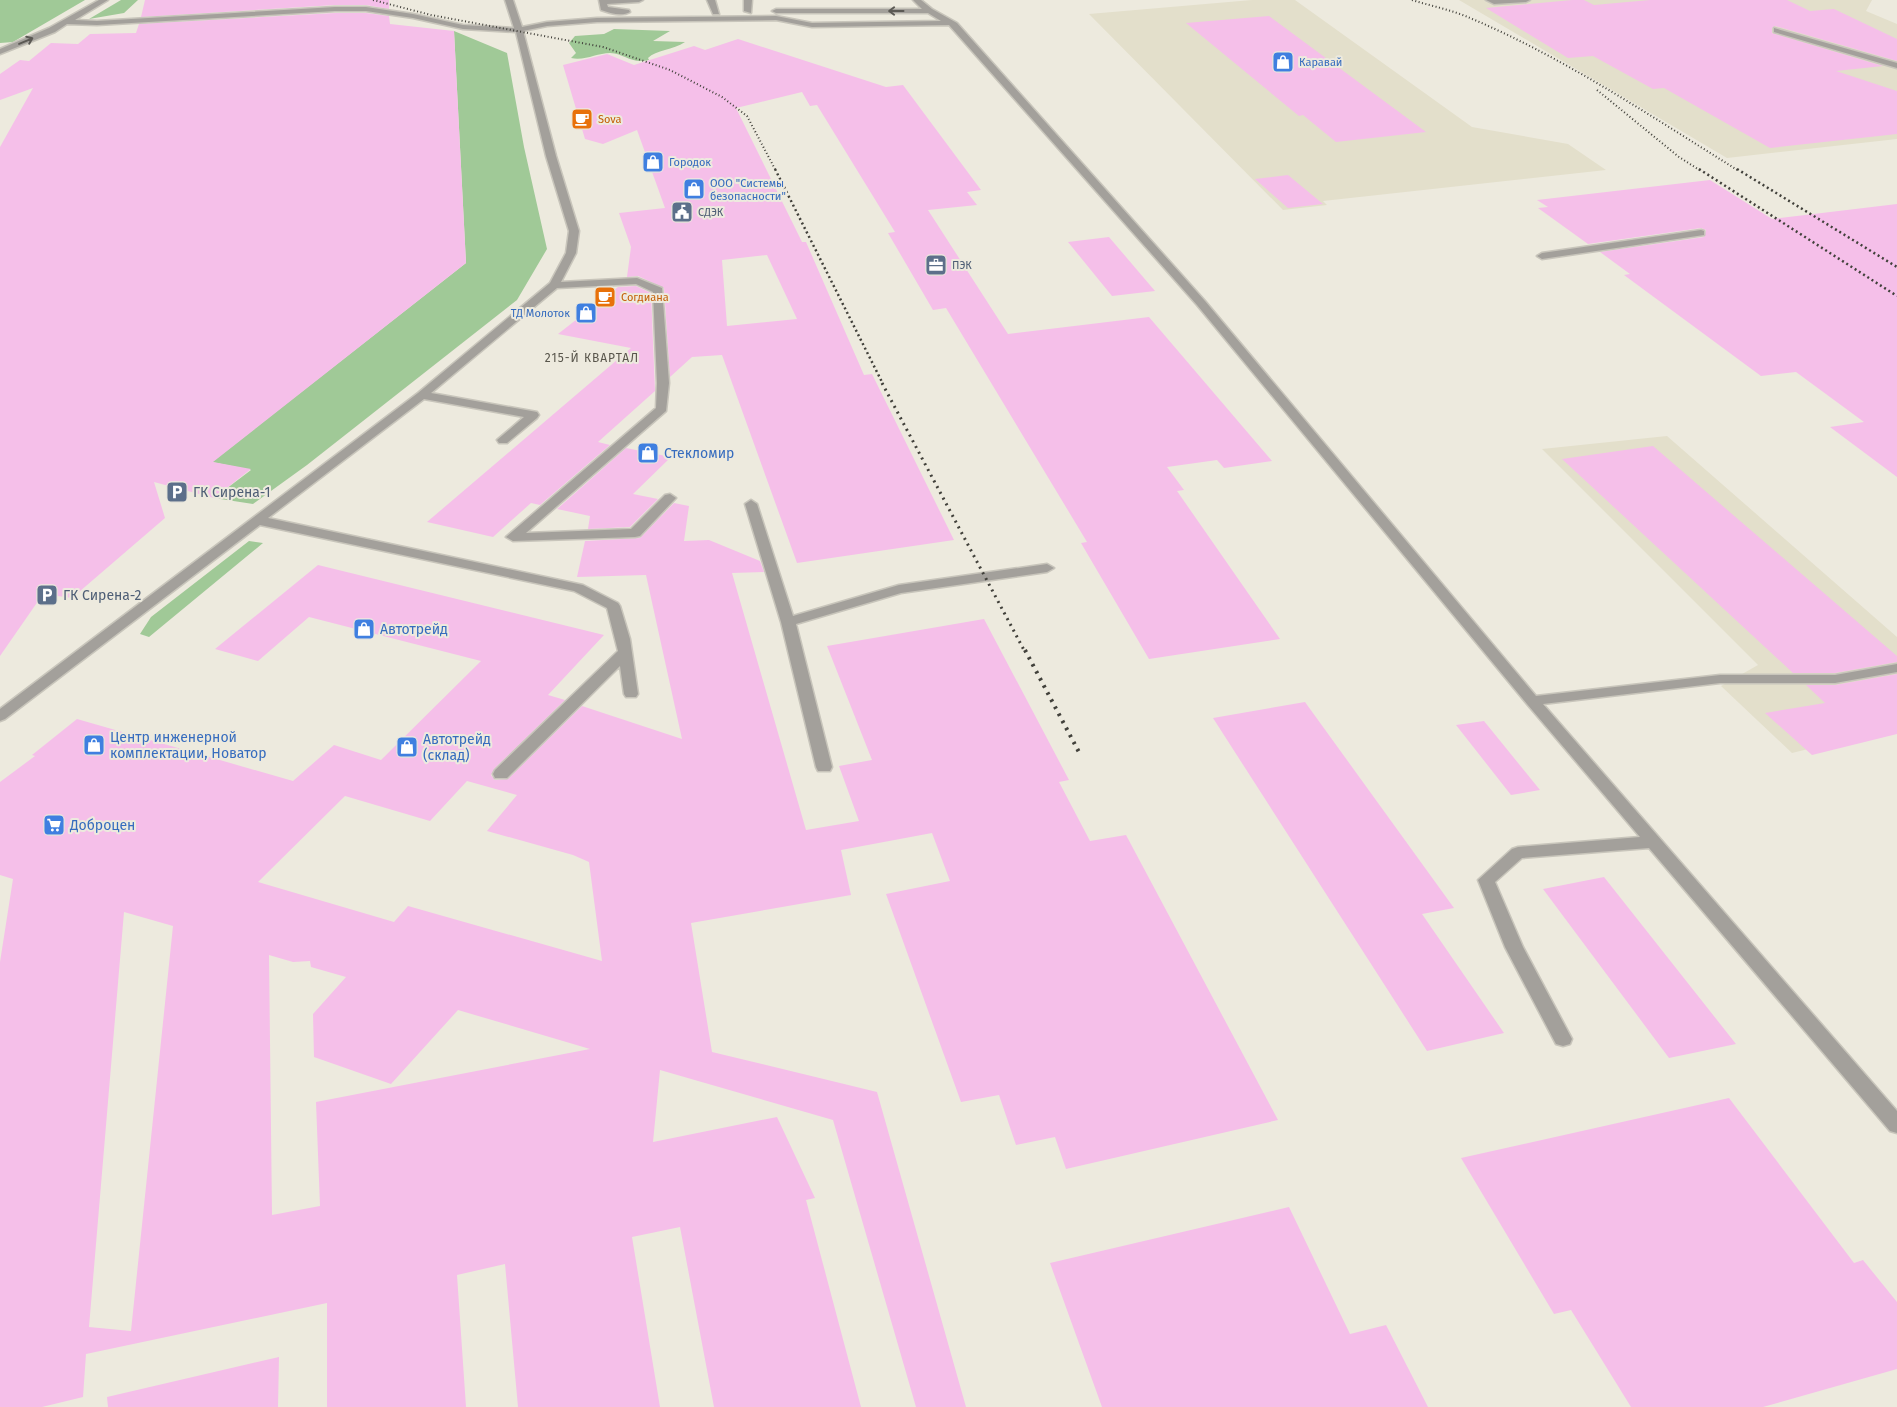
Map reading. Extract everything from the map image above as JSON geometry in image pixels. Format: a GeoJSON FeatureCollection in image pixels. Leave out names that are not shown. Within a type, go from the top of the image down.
{"type":"FeatureCollection","features":[{"type":"Feature","properties":{"kind":"street"},"geometry":{"type":"LineString","coordinates":[[0,52],[66,22],[104,0]]}},
{"type":"Feature","properties":{"kind":"street"},"geometry":{"type":"LineString","coordinates":[[348,9],[354,3],[351,0]]}},
{"type":"Feature","properties":{"kind":"street"},"geometry":{"type":"LineString","coordinates":[[0,716],[422,395],[554,285],[571,253],[574,231],[519,30],[508,0]]}},
{"type":"Feature","properties":{"kind":"street"},"geometry":{"type":"LineString","coordinates":[[639,0],[604,1],[604,8],[611,11],[716,12],[929,11]]}},
{"type":"Feature","properties":{"kind":"street"},"geometry":{"type":"LineString","coordinates":[[711,0],[716,12]]}},
{"type":"Feature","properties":{"kind":"street"},"geometry":{"type":"LineString","coordinates":[[748,0],[748,11]]}},
{"type":"Feature","properties":{"kind":"street"},"geometry":{"type":"LineString","coordinates":[[780,0],[783,11]]}},
{"type":"Feature","properties":{"kind":"street"},"geometry":{"type":"LineString","coordinates":[[810,0],[815,11]]}},
{"type":"Feature","properties":{"kind":"street"},"geometry":{"type":"LineString","coordinates":[[917,0],[929,11],[950,22],[1201,303],[1532,701],[1897,1125]]}},
{"type":"Feature","properties":{"kind":"street"},"geometry":{"type":"LineString","coordinates":[[1490,0],[1494,2],[1526,0]]}},
{"type":"Feature","properties":{"kind":"street"},"geometry":{"type":"LineString","coordinates":[[66,22],[97,23],[348,9],[366,9],[412,16],[463,27],[519,30],[547,24],[596,20],[776,18],[812,25],[950,22]]}},
{"type":"Feature","properties":{"kind":"street"},"geometry":{"type":"LineString","coordinates":[[1777,30],[1897,66]]}},
{"type":"Feature","properties":{"kind":"street"},"geometry":{"type":"LineString","coordinates":[[1542,256],[1701,233]]}},
{"type":"Feature","properties":{"kind":"street"},"geometry":{"type":"LineString","coordinates":[[554,285],[638,281],[658,290],[663,383],[662,409],[514,537],[634,532],[670,498]]}},
{"type":"Feature","properties":{"kind":"street"},"geometry":{"type":"LineString","coordinates":[[422,395],[533,415],[503,440]]}},
{"type":"Feature","properties":{"kind":"street"},"geometry":{"type":"LineString","coordinates":[[751,504],[788,622],[824,767]]}},
{"type":"Feature","properties":{"kind":"street"},"geometry":{"type":"LineString","coordinates":[[257,520],[578,588],[613,606],[625,652],[632,694]]}},
{"type":"Feature","properties":{"kind":"street"},"geometry":{"type":"LineString","coordinates":[[788,622],[899,589],[1047,568]]}},
{"type":"Feature","properties":{"kind":"street"},"geometry":{"type":"LineString","coordinates":[[502,774],[625,652]]}},
{"type":"Feature","properties":{"kind":"street"},"geometry":{"type":"LineString","coordinates":[[1532,701],[1720,679],[1835,679],[1897,668]]}},
{"type":"Feature","properties":{"kind":"street"},"geometry":{"type":"LineString","coordinates":[[1563,1039],[1514,947],[1486,880],[1518,853],[1653,842]]}},
{"type":"Feature","properties":{"kind":"shaded area","name":"Каравай"},"geometry":{"type":"Polygon","coordinates":[[[1252,0],[1295,0],[1472,127],[1568,144],[1606,170],[1323,201],[1327,205],[1283,210],[1089,14],[1252,0]]]}},
{"type":"Feature","properties":{"kind":"shaded area"},"geometry":{"type":"Polygon","coordinates":[[[1459,0],[1872,0],[1866,11],[1897,24],[1897,139],[1727,158],[1459,0]]]}},
{"type":"Feature","properties":{"kind":"shaded area"},"geometry":{"type":"Polygon","coordinates":[[[1667,436],[1897,637],[1897,727],[1792,753],[1721,686],[1758,665],[1542,449],[1667,436]]]}},
{"type":"Feature","properties":{"kind":"green space"},"geometry":{"type":"Polygon","coordinates":[[[0,0],[85,0],[13,42],[0,43],[0,0]]]}},
{"type":"Feature","properties":{"kind":"green space"},"geometry":{"type":"Polygon","coordinates":[[[121,0],[138,0],[124,13],[89,19],[121,0]]]}},
{"type":"Feature","properties":{"kind":"green space"},"geometry":{"type":"Polygon","coordinates":[[[614,29],[670,31],[653,41],[685,42],[655,53],[648,58],[649,60],[643,61],[610,53],[576,59],[571,58],[576,53],[569,43],[575,36],[604,34],[614,29]]]}},
{"type":"Feature","properties":{"kind":"green space"},"geometry":{"type":"Polygon","coordinates":[[[454,31],[507,53],[524,147],[547,249],[517,300],[307,465],[253,504],[214,498],[251,470],[212,462],[466,263],[454,31]]]}},
{"type":"Feature","properties":{"kind":"green space"},"geometry":{"type":"Polygon","coordinates":[[[249,541],[263,543],[149,637],[140,634],[151,617],[249,541]]]}},
{"type":"Feature","properties":{"kind":"building"},"geometry":{"type":"Polygon","coordinates":[[[145,0],[389,0],[389,9],[366,5],[335,5],[141,17],[145,0]]]}},
{"type":"Feature","properties":{"kind":"building"},"geometry":{"type":"Polygon","coordinates":[[[1584,0],[1594,5],[1650,0],[1787,0],[1810,11],[1834,9],[1897,39],[1897,61],[1775,26],[1772,28],[1772,33],[1883,66],[1836,71],[1897,91],[1897,134],[1770,148],[1664,88],[1653,89],[1593,56],[1568,58],[1486,8],[1584,0]]]}},
{"type":"Feature","properties":{"kind":"building"},"geometry":{"type":"Polygon","coordinates":[[[335,13],[366,13],[389,16],[390,24],[454,31],[466,263],[213,462],[251,469],[214,498],[154,482],[165,518],[72,598],[43,594],[0,656],[0,147],[33,88],[0,100],[0,74],[20,60],[29,61],[51,43],[78,44],[90,34],[136,33],[139,24],[335,13]]]}},
{"type":"Feature","properties":{"kind":"building","name":"Каравай"},"geometry":{"type":"Polygon","coordinates":[[[1269,16],[1426,132],[1336,142],[1303,115],[1299,116],[1186,23],[1269,16]]]}},
{"type":"Feature","properties":{"kind":"building"},"geometry":{"type":"Polygon","coordinates":[[[738,39],[886,87],[903,85],[981,190],[967,192],[977,205],[928,210],[1008,334],[1149,317],[1272,461],[1224,468],[1217,460],[1167,467],[1184,490],[1177,491],[1280,639],[1149,659],[1081,543],[1087,542],[946,308],[933,310],[888,233],[895,232],[817,105],[810,106],[802,92],[736,108],[802,242],[806,242],[864,375],[872,374],[954,540],[797,563],[722,355],[692,357],[670,377],[664,288],[638,276],[627,277],[631,247],[619,213],[665,208],[637,130],[603,144],[585,139],[563,65],[607,54],[634,65],[694,46],[705,50],[738,39]],[[767,255],[722,260],[727,326],[797,319],[767,255]]]}},
{"type":"Feature","properties":{"kind":"building"},"geometry":{"type":"Polygon","coordinates":[[[1288,175],[1323,204],[1288,208],[1255,179],[1288,175]]]}},
{"type":"Feature","properties":{"kind":"building"},"geometry":{"type":"Polygon","coordinates":[[[1710,180],[1772,219],[1897,204],[1897,477],[1830,427],[1864,422],[1796,372],[1761,376],[1624,275],[1630,274],[1600,252],[1704,237],[1706,230],[1701,228],[1588,244],[1538,208],[1548,207],[1537,200],[1710,180]]]}},
{"type":"Feature","properties":{"kind":"building"},"geometry":{"type":"Polygon","coordinates":[[[1109,237],[1155,291],[1112,296],[1068,242],[1109,237]]]}},
{"type":"Feature","properties":{"kind":"building"},"geometry":{"type":"Polygon","coordinates":[[[636,286],[651,293],[655,391],[598,442],[610,445],[540,505],[531,503],[493,537],[427,522],[631,348],[558,334],[618,287],[636,286]]]}},
{"type":"Feature","properties":{"kind":"building"},"geometry":{"type":"Polygon","coordinates":[[[1653,446],[1897,656],[1897,662],[1835,673],[1793,673],[1562,459],[1653,446]]]}},
{"type":"Feature","properties":{"kind":"building"},"geometry":{"type":"Polygon","coordinates":[[[626,448],[671,457],[633,494],[658,499],[630,527],[588,529],[590,516],[557,509],[626,448]]]}},
{"type":"Feature","properties":{"kind":"building"},"geometry":{"type":"Polygon","coordinates":[[[674,503],[689,506],[684,541],[709,540],[760,561],[764,572],[732,573],[806,830],[859,821],[839,766],[872,760],[827,646],[984,619],[1069,780],[1059,782],[1090,841],[1126,835],[1278,1120],[1066,1169],[1055,1137],[1016,1145],[999,1095],[961,1102],[886,894],[950,881],[932,833],[841,850],[851,895],[691,923],[712,1052],[877,1092],[966,1407],[916,1407],[833,1120],[660,1070],[653,1142],[777,1117],[815,1198],[806,1200],[861,1407],[714,1407],[680,1227],[632,1237],[660,1407],[518,1407],[505,1264],[457,1275],[466,1407],[327,1407],[327,1303],[86,1354],[83,1397],[42,1407],[0,1407],[0,962],[13,879],[0,875],[0,782],[35,756],[32,755],[77,719],[293,781],[334,745],[381,760],[481,661],[309,617],[258,661],[215,649],[318,565],[604,635],[548,695],[565,700],[494,769],[491,775],[495,780],[508,779],[582,706],[682,739],[646,575],[577,577],[585,541],[640,538],[674,503]],[[467,781],[430,821],[345,796],[258,882],[394,922],[408,906],[602,961],[589,862],[573,855],[487,831],[517,795],[467,781]],[[124,912],[89,1327],[131,1331],[173,926],[124,912]],[[269,955],[272,1215],[320,1206],[316,1102],[590,1049],[458,1010],[391,1084],[314,1057],[313,1014],[346,977],[311,967],[310,961],[293,962],[269,955]]]}},
{"type":"Feature","properties":{"kind":"building"},"geometry":{"type":"Polygon","coordinates":[[[1897,674],[1897,734],[1812,755],[1765,713],[1825,703],[1806,685],[1835,685],[1897,674]]]}},
{"type":"Feature","properties":{"kind":"building"},"geometry":{"type":"Polygon","coordinates":[[[1305,702],[1454,908],[1422,914],[1504,1033],[1427,1051],[1213,718],[1305,702]]]}},
{"type":"Feature","properties":{"kind":"building"},"geometry":{"type":"Polygon","coordinates":[[[1484,721],[1540,790],[1511,795],[1456,725],[1484,721]]]}},
{"type":"Feature","properties":{"kind":"building"},"geometry":{"type":"Polygon","coordinates":[[[1604,877],[1736,1044],[1669,1058],[1543,889],[1604,877]]]}},
{"type":"Feature","properties":{"kind":"building"},"geometry":{"type":"Polygon","coordinates":[[[1729,1098],[1854,1263],[1863,1260],[1897,1302],[1897,1369],[1763,1407],[1631,1407],[1571,1310],[1554,1314],[1461,1158],[1729,1098]]]}},
{"type":"Feature","properties":{"kind":"building"},"geometry":{"type":"Polygon","coordinates":[[[1289,1207],[1350,1334],[1386,1325],[1428,1407],[1102,1407],[1050,1263],[1289,1207]]]}},
{"type":"Feature","properties":{"kind":"building"},"geometry":{"type":"Polygon","coordinates":[[[279,1357],[278,1407],[108,1407],[107,1397],[279,1357]]]}},
{"type":"Feature","properties":{"kind":"railway"},"geometry":{"type":"LineString","coordinates":[[373,0],[431,15],[603,47],[670,70],[722,97],[747,116],[776,171]]}},
{"type":"Feature","properties":{"kind":"railway"},"geometry":{"type":"LineString","coordinates":[[1412,0],[1463,15],[1540,51],[1608,89],[1739,171]]}},
{"type":"Feature","properties":{"kind":"railway"},"geometry":{"type":"LineString","coordinates":[[1597,90],[1679,157],[1701,171]]}},
{"type":"Feature","properties":{"kind":"railway"},"geometry":{"type":"LineString","coordinates":[[775,169],[883,384]]}},
{"type":"Feature","properties":{"kind":"railway"},"geometry":{"type":"LineString","coordinates":[[1699,169],[1897,296]]}},
{"type":"Feature","properties":{"kind":"railway"},"geometry":{"type":"LineString","coordinates":[[1737,169],[1897,267]]}},
{"type":"Feature","properties":{"kind":"railway"},"geometry":{"type":"LineString","coordinates":[[882,383],[1025,652]]}},
{"type":"Feature","properties":{"kind":"railway"},"geometry":{"type":"LineString","coordinates":[[1025,650],[1081,756]]}},
{"type":"Feature","properties":{"kind":"place","name":"Каравай"},"geometry":{"type":"Point","coordinates":[1283,62]}},
{"type":"Feature","properties":{"kind":"place","name":"Sova"},"geometry":{"type":"Point","coordinates":[582,119]}},
{"type":"Feature","properties":{"kind":"place","name":"Городок"},"geometry":{"type":"Point","coordinates":[653,162]}},
{"type":"Feature","properties":{"kind":"place","name":"ООО \"Системы безопасности\""},"geometry":{"type":"Point","coordinates":[694,189]}},
{"type":"Feature","properties":{"kind":"place","name":"СДЭК"},"geometry":{"type":"Point","coordinates":[682,212]}},
{"type":"Feature","properties":{"kind":"place","name":"ПЭК"},"geometry":{"type":"Point","coordinates":[936,265]}},
{"type":"Feature","properties":{"kind":"place","name":"Согдиана"},"geometry":{"type":"Point","coordinates":[605,297]}},
{"type":"Feature","properties":{"kind":"place","name":"ТД Молоток"},"geometry":{"type":"Point","coordinates":[586,313]}},
{"type":"Feature","properties":{"kind":"place","name":"Стекломир"},"geometry":{"type":"Point","coordinates":[648,453]}},
{"type":"Feature","properties":{"kind":"place","name":"ГК Сирена-1"},"geometry":{"type":"Point","coordinates":[177,492]}},
{"type":"Feature","properties":{"kind":"place","name":"ГК Сирена-2"},"geometry":{"type":"Point","coordinates":[47,595]}},
{"type":"Feature","properties":{"kind":"place","name":"Автотрейд"},"geometry":{"type":"Point","coordinates":[364,629]}},
{"type":"Feature","properties":{"kind":"place","name":"Центр инженерной комплектации, Новатор"},"geometry":{"type":"Point","coordinates":[94,745]}},
{"type":"Feature","properties":{"kind":"place","name":"Автотрейд (склад)"},"geometry":{"type":"Point","coordinates":[407,747]}},
{"type":"Feature","properties":{"kind":"place","name":"Доброцен"},"geometry":{"type":"Point","coordinates":[54,825]}},
{"type":"Feature","properties":{"kind":"district","name":"215-Й КВАРТАЛ"},"geometry":{"type":"Point","coordinates":[592,358]}}]}
